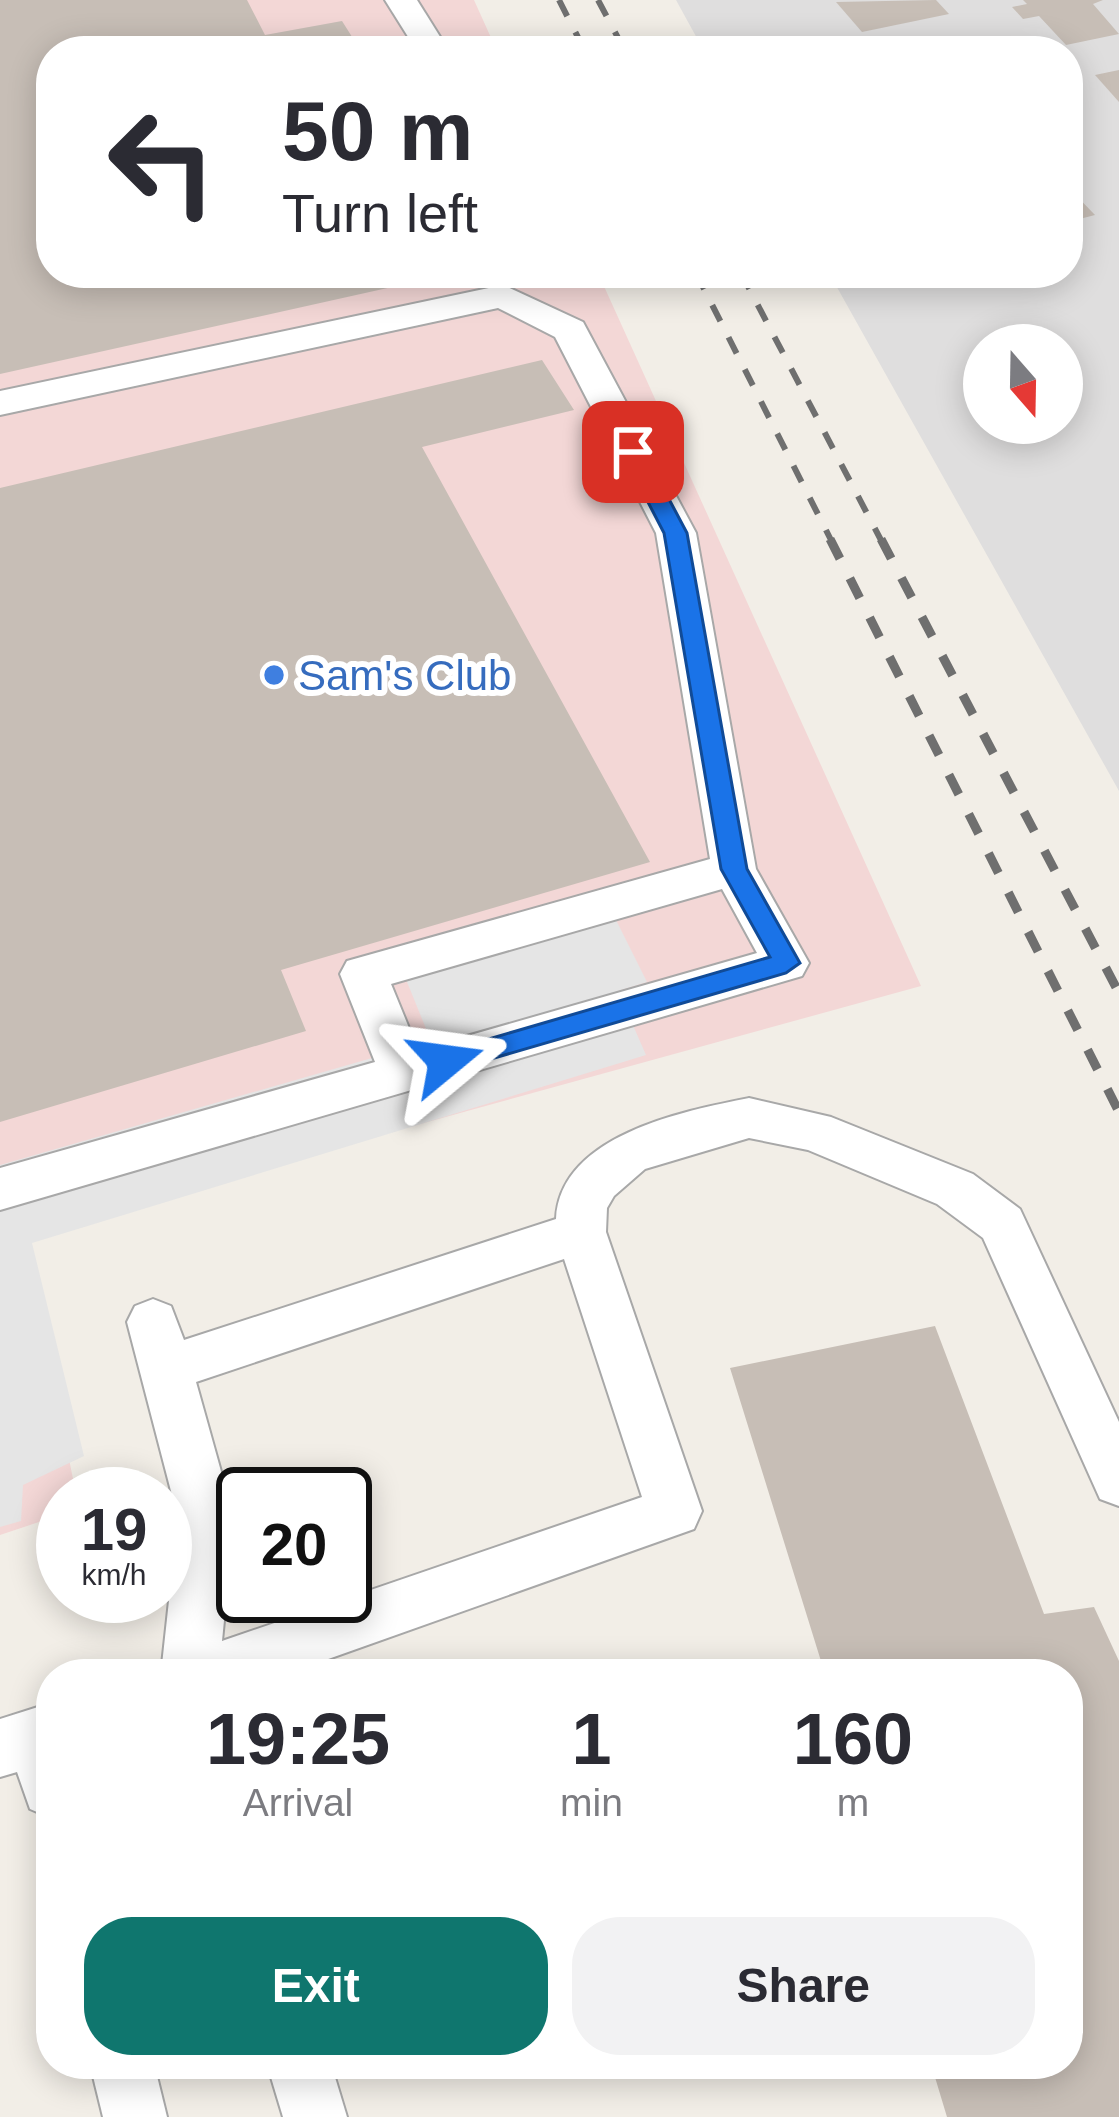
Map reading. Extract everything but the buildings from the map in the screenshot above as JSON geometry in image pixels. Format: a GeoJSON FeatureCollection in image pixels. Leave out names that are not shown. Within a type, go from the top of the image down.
{"type":"FeatureCollection","features":[{"type":"Feature","properties":{"kind":"street"},"geometry":{"type":"LineString","coordinates":[[401,0],[424,36]]}},
{"type":"Feature","properties":{"kind":"street"},"geometry":{"type":"LineString","coordinates":[[0,403],[495,288]]}},
{"type":"Feature","properties":{"kind":"street"},"geometry":{"type":"LineString","coordinates":[[0,1189],[786,963],[734,869],[676,533],[569,330],[512,288]]}},
{"type":"Feature","properties":{"kind":"street"},"geometry":{"type":"LineString","coordinates":[[404,1074],[363,974],[734,869]]}},
{"type":"Feature","properties":{"kind":"street"},"geometry":{"type":"LineString","coordinates":[[251,1659],[674,1511],[581,1232],[582,1207],[596,1181],[627,1155],[713,1125],[749,1118],[814,1131],[955,1189],[1002,1224],[1119,1481]]}},
{"type":"Feature","properties":{"kind":"street"},"geometry":{"type":"LineString","coordinates":[[192,1659],[206,1518],[160,1346],[581,1232]]}},
{"type":"Feature","properties":{"kind":"street"},"geometry":{"type":"LineString","coordinates":[[0,1748],[36,1737]]}},
{"type":"Feature","properties":{"kind":"street"},"geometry":{"type":"LineString","coordinates":[[126,2079],[135,2117]]}},
{"type":"Feature","properties":{"kind":"street"},"geometry":{"type":"LineString","coordinates":[[304,2079],[315,2117]]}},
{"type":"Feature","properties":{"kind":"shaded area"},"geometry":{"type":"Polygon","coordinates":[[[0,0],[474,0],[490,36],[36,36],[36,288],[605,288],[921,986],[24,1233],[71,1467],[36,1467],[36,1523],[0,1535],[0,0]]]}},
{"type":"Feature","properties":{"kind":"shaded area"},"geometry":{"type":"Polygon","coordinates":[[[676,0],[1119,0],[1119,791],[837,288],[1083,288],[1083,36],[696,36],[676,0]]]}},
{"type":"Feature","properties":{"kind":"shaded area"},"geometry":{"type":"Polygon","coordinates":[[[615,918],[647,982],[618,991],[646,1055],[32,1243],[84,1456],[61,1467],[36,1467],[36,1479],[23,1485],[21,1521],[0,1527],[0,1165],[431,1041],[405,977],[615,918]]]}},
{"type":"Feature","properties":{"kind":"railway"},"geometry":{"type":"LineString","coordinates":[[559,0],[577,36]]}},
{"type":"Feature","properties":{"kind":"railway"},"geometry":{"type":"LineString","coordinates":[[598,0],[617,36]]}},
{"type":"Feature","properties":{"kind":"railway"},"geometry":{"type":"LineString","coordinates":[[704,288],[832,542]]}},
{"type":"Feature","properties":{"kind":"railway"},"geometry":{"type":"LineString","coordinates":[[749,288],[882,542]]}},
{"type":"Feature","properties":{"kind":"railway"},"geometry":{"type":"LineString","coordinates":[[830,539],[1119,1112]]}},
{"type":"Feature","properties":{"kind":"railway"},"geometry":{"type":"LineString","coordinates":[[881,539],[1119,993]]}},
{"type":"Feature","properties":{"kind":"place","name":"Sam's Club"},"geometry":{"type":"Point","coordinates":[274,675]}},
{"type":"Feature","properties":{"kind":"route"},"geometry":{"type":"LineString","coordinates":[[446,1061],[786,963],[734,869],[676,533],[633,452]]}}]}
